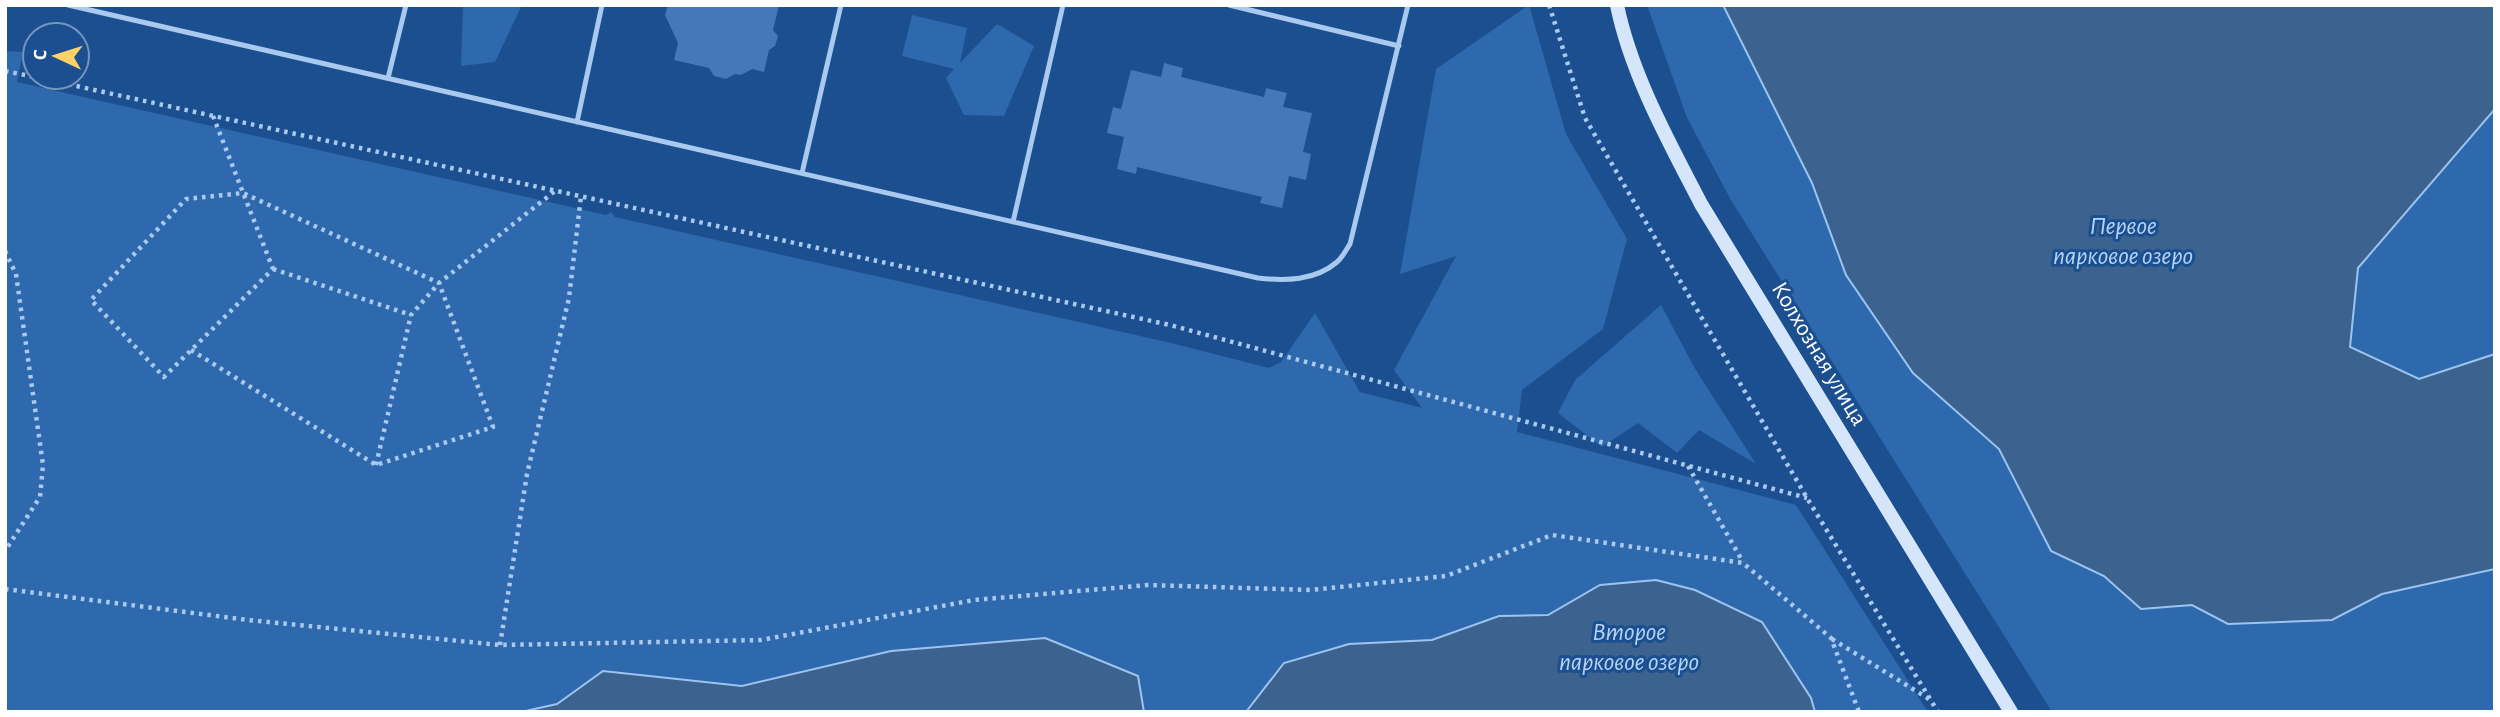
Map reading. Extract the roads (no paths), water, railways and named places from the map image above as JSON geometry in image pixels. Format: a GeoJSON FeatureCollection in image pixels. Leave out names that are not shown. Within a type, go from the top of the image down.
{"type":"FeatureCollection","features":[{"type":"Feature","properties":{"kind":"main road","name":"Колхозная улица"},"geometry":{"type":"LineString","coordinates":[[1617,5],[1621,25],[1656,118],[1700,204],[2011,712]]}},
{"type":"Feature","properties":{"kind":"lane"},"geometry":{"type":"LineString","coordinates":[[68,5],[1258,278],[1286,281],[1311,276],[1337,262],[1350,244],[1409,5]]}},
{"type":"Feature","properties":{"kind":"lane"},"geometry":{"type":"LineString","coordinates":[[388,78],[406,5]]}},
{"type":"Feature","properties":{"kind":"lane"},"geometry":{"type":"LineString","coordinates":[[577,122],[602,5]]}},
{"type":"Feature","properties":{"kind":"lane"},"geometry":{"type":"LineString","coordinates":[[802,173],[841,5]]}},
{"type":"Feature","properties":{"kind":"lane"},"geometry":{"type":"LineString","coordinates":[[1013,222],[1063,5]]}},
{"type":"Feature","properties":{"kind":"lane"},"geometry":{"type":"LineString","coordinates":[[1229,5],[1398,46]]}},
{"type":"Feature","properties":{"kind":"water","name":"Первое парковое озеро"},"geometry":{"type":"Polygon","coordinates":[[[1723,5],[2495,5],[2495,109],[2358,268],[2350,347],[2419,379],[2495,354],[2495,569],[2382,594],[2332,620],[2228,624],[2192,605],[2141,609],[2104,576],[2051,551],[1999,449],[1913,373],[1846,275],[1812,183],[1723,5]]]}},
{"type":"Feature","properties":{"kind":"water","name":"Второе парковое озеро"},"geometry":{"type":"Polygon","coordinates":[[[1656,580],[1695,590],[1762,622],[1811,698],[1815,712],[1246,712],[1284,663],[1349,644],[1432,640],[1499,616],[1548,615],[1600,585],[1656,580]]]}},
{"type":"Feature","properties":{"kind":"water"},"geometry":{"type":"Polygon","coordinates":[[[1045,638],[1138,676],[1144,712],[521,712],[557,704],[603,671],[742,686],[891,651],[1045,638]]]}}]}
